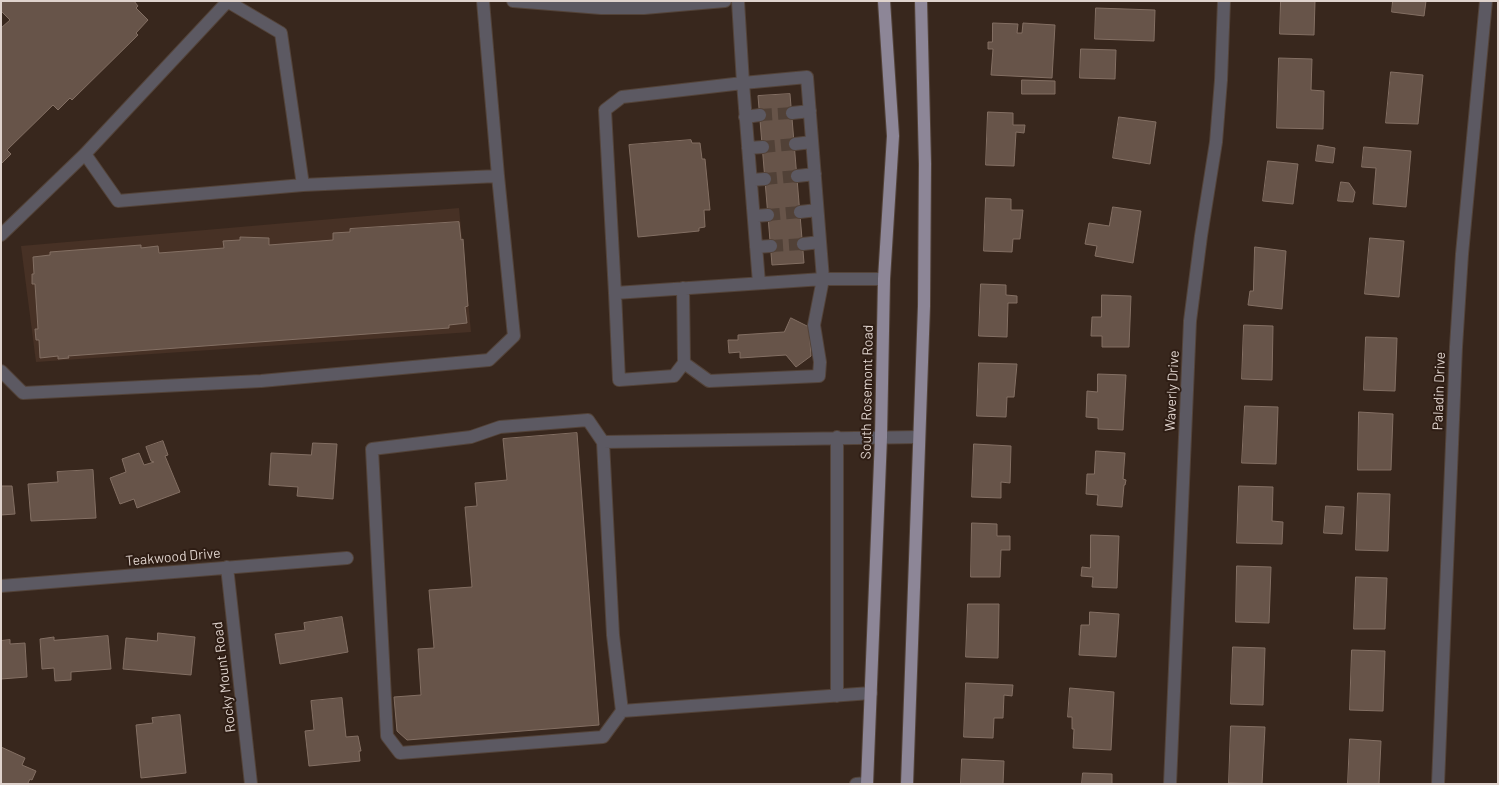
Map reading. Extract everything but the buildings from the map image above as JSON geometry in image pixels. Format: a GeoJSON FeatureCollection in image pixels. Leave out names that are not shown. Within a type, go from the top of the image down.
{"type":"FeatureCollection","features":[{"type":"Feature","properties":{"kind":"main road","name":"South Rosemont Road"},"geometry":{"type":"LineString","coordinates":[[867,784],[881,437],[884,279],[893,136],[884,1]]}},
{"type":"Feature","properties":{"kind":"main road"},"geometry":{"type":"LineString","coordinates":[[907,784],[924,306],[925,173],[921,1]]}},
{"type":"Feature","properties":{"kind":"street"},"geometry":{"type":"LineString","coordinates":[[1,235],[85,154],[228,1],[281,32],[303,185]]}},
{"type":"Feature","properties":{"kind":"street"},"geometry":{"type":"LineString","coordinates":[[1,371],[23,393],[261,381],[489,360],[514,336],[483,1]]}},
{"type":"Feature","properties":{"kind":"street"},"geometry":{"type":"LineString","coordinates":[[513,1],[601,8],[645,4],[725,1]]}},
{"type":"Feature","properties":{"kind":"street"},"geometry":{"type":"LineString","coordinates":[[738,1],[759,283]]}},
{"type":"Feature","properties":{"kind":"street","name":"Waverly Drive"},"geometry":{"type":"LineString","coordinates":[[1170,784],[1190,321],[1216,142],[1224,1]]}},
{"type":"Feature","properties":{"kind":"street","name":"Paladin Drive"},"geometry":{"type":"LineString","coordinates":[[1438,784],[1456,347],[1462,254],[1486,1]]}},
{"type":"Feature","properties":{"kind":"street"},"geometry":{"type":"LineString","coordinates":[[683,288],[684,363],[674,376],[619,380],[605,110],[622,97],[807,76],[823,279],[814,325],[820,362],[819,376],[709,381],[684,363]]}},
{"type":"Feature","properties":{"kind":"street"},"geometry":{"type":"LineString","coordinates":[[792,113],[810,111]]}},
{"type":"Feature","properties":{"kind":"street"},"geometry":{"type":"LineString","coordinates":[[746,117],[760,116]]}},
{"type":"Feature","properties":{"kind":"street"},"geometry":{"type":"LineString","coordinates":[[795,144],[812,142]]}},
{"type":"Feature","properties":{"kind":"street"},"geometry":{"type":"LineString","coordinates":[[748,148],[763,147]]}},
{"type":"Feature","properties":{"kind":"street"},"geometry":{"type":"LineString","coordinates":[[85,154],[118,201],[303,185],[498,176]]}},
{"type":"Feature","properties":{"kind":"street"},"geometry":{"type":"LineString","coordinates":[[797,176],[815,174]]}},
{"type":"Feature","properties":{"kind":"street"},"geometry":{"type":"LineString","coordinates":[[751,180],[765,179]]}},
{"type":"Feature","properties":{"kind":"street"},"geometry":{"type":"LineString","coordinates":[[800,212],[818,210]]}},
{"type":"Feature","properties":{"kind":"street"},"geometry":{"type":"LineString","coordinates":[[754,216],[768,215]]}},
{"type":"Feature","properties":{"kind":"street"},"geometry":{"type":"LineString","coordinates":[[803,244],[820,242]]}},
{"type":"Feature","properties":{"kind":"street"},"geometry":{"type":"LineString","coordinates":[[756,247],[771,246]]}},
{"type":"Feature","properties":{"kind":"street"},"geometry":{"type":"LineString","coordinates":[[615,293],[823,279],[884,279]]}},
{"type":"Feature","properties":{"kind":"street"},"geometry":{"type":"LineString","coordinates":[[588,420],[603,442],[613,635],[622,711],[603,737],[400,753],[387,736],[372,449],[471,437],[500,427],[588,420]]}},
{"type":"Feature","properties":{"kind":"street"},"geometry":{"type":"LineString","coordinates":[[837,696],[838,437]]}},
{"type":"Feature","properties":{"kind":"street"},"geometry":{"type":"LineString","coordinates":[[603,442],[919,437]]}},
{"type":"Feature","properties":{"kind":"street","name":"Teakwood Drive"},"geometry":{"type":"LineString","coordinates":[[1,586],[347,558]]}},
{"type":"Feature","properties":{"kind":"street","name":"Rocky Mount Road"},"geometry":{"type":"LineString","coordinates":[[227,567],[251,784]]}},
{"type":"Feature","properties":{"kind":"street"},"geometry":{"type":"LineString","coordinates":[[622,711],[871,693]]}},
{"type":"Feature","properties":{"kind":"street"},"geometry":{"type":"LineString","coordinates":[[856,784],[867,784]]}},
{"type":"Feature","properties":{"kind":"shaded area"},"geometry":{"type":"Polygon","coordinates":[[[459,208],[471,332],[36,362],[21,246],[459,208]]]}},
{"type":"Feature","properties":{"kind":"tunnel"},"geometry":{"type":"LineString","coordinates":[[760,115],[792,113]]}},
{"type":"Feature","properties":{"kind":"tunnel"},"geometry":{"type":"LineString","coordinates":[[763,147],[795,144]]}},
{"type":"Feature","properties":{"kind":"tunnel"},"geometry":{"type":"LineString","coordinates":[[765,179],[797,176]]}},
{"type":"Feature","properties":{"kind":"tunnel"},"geometry":{"type":"LineString","coordinates":[[768,215],[800,212]]}},
{"type":"Feature","properties":{"kind":"tunnel"},"geometry":{"type":"LineString","coordinates":[[771,246],[803,244]]}}]}
